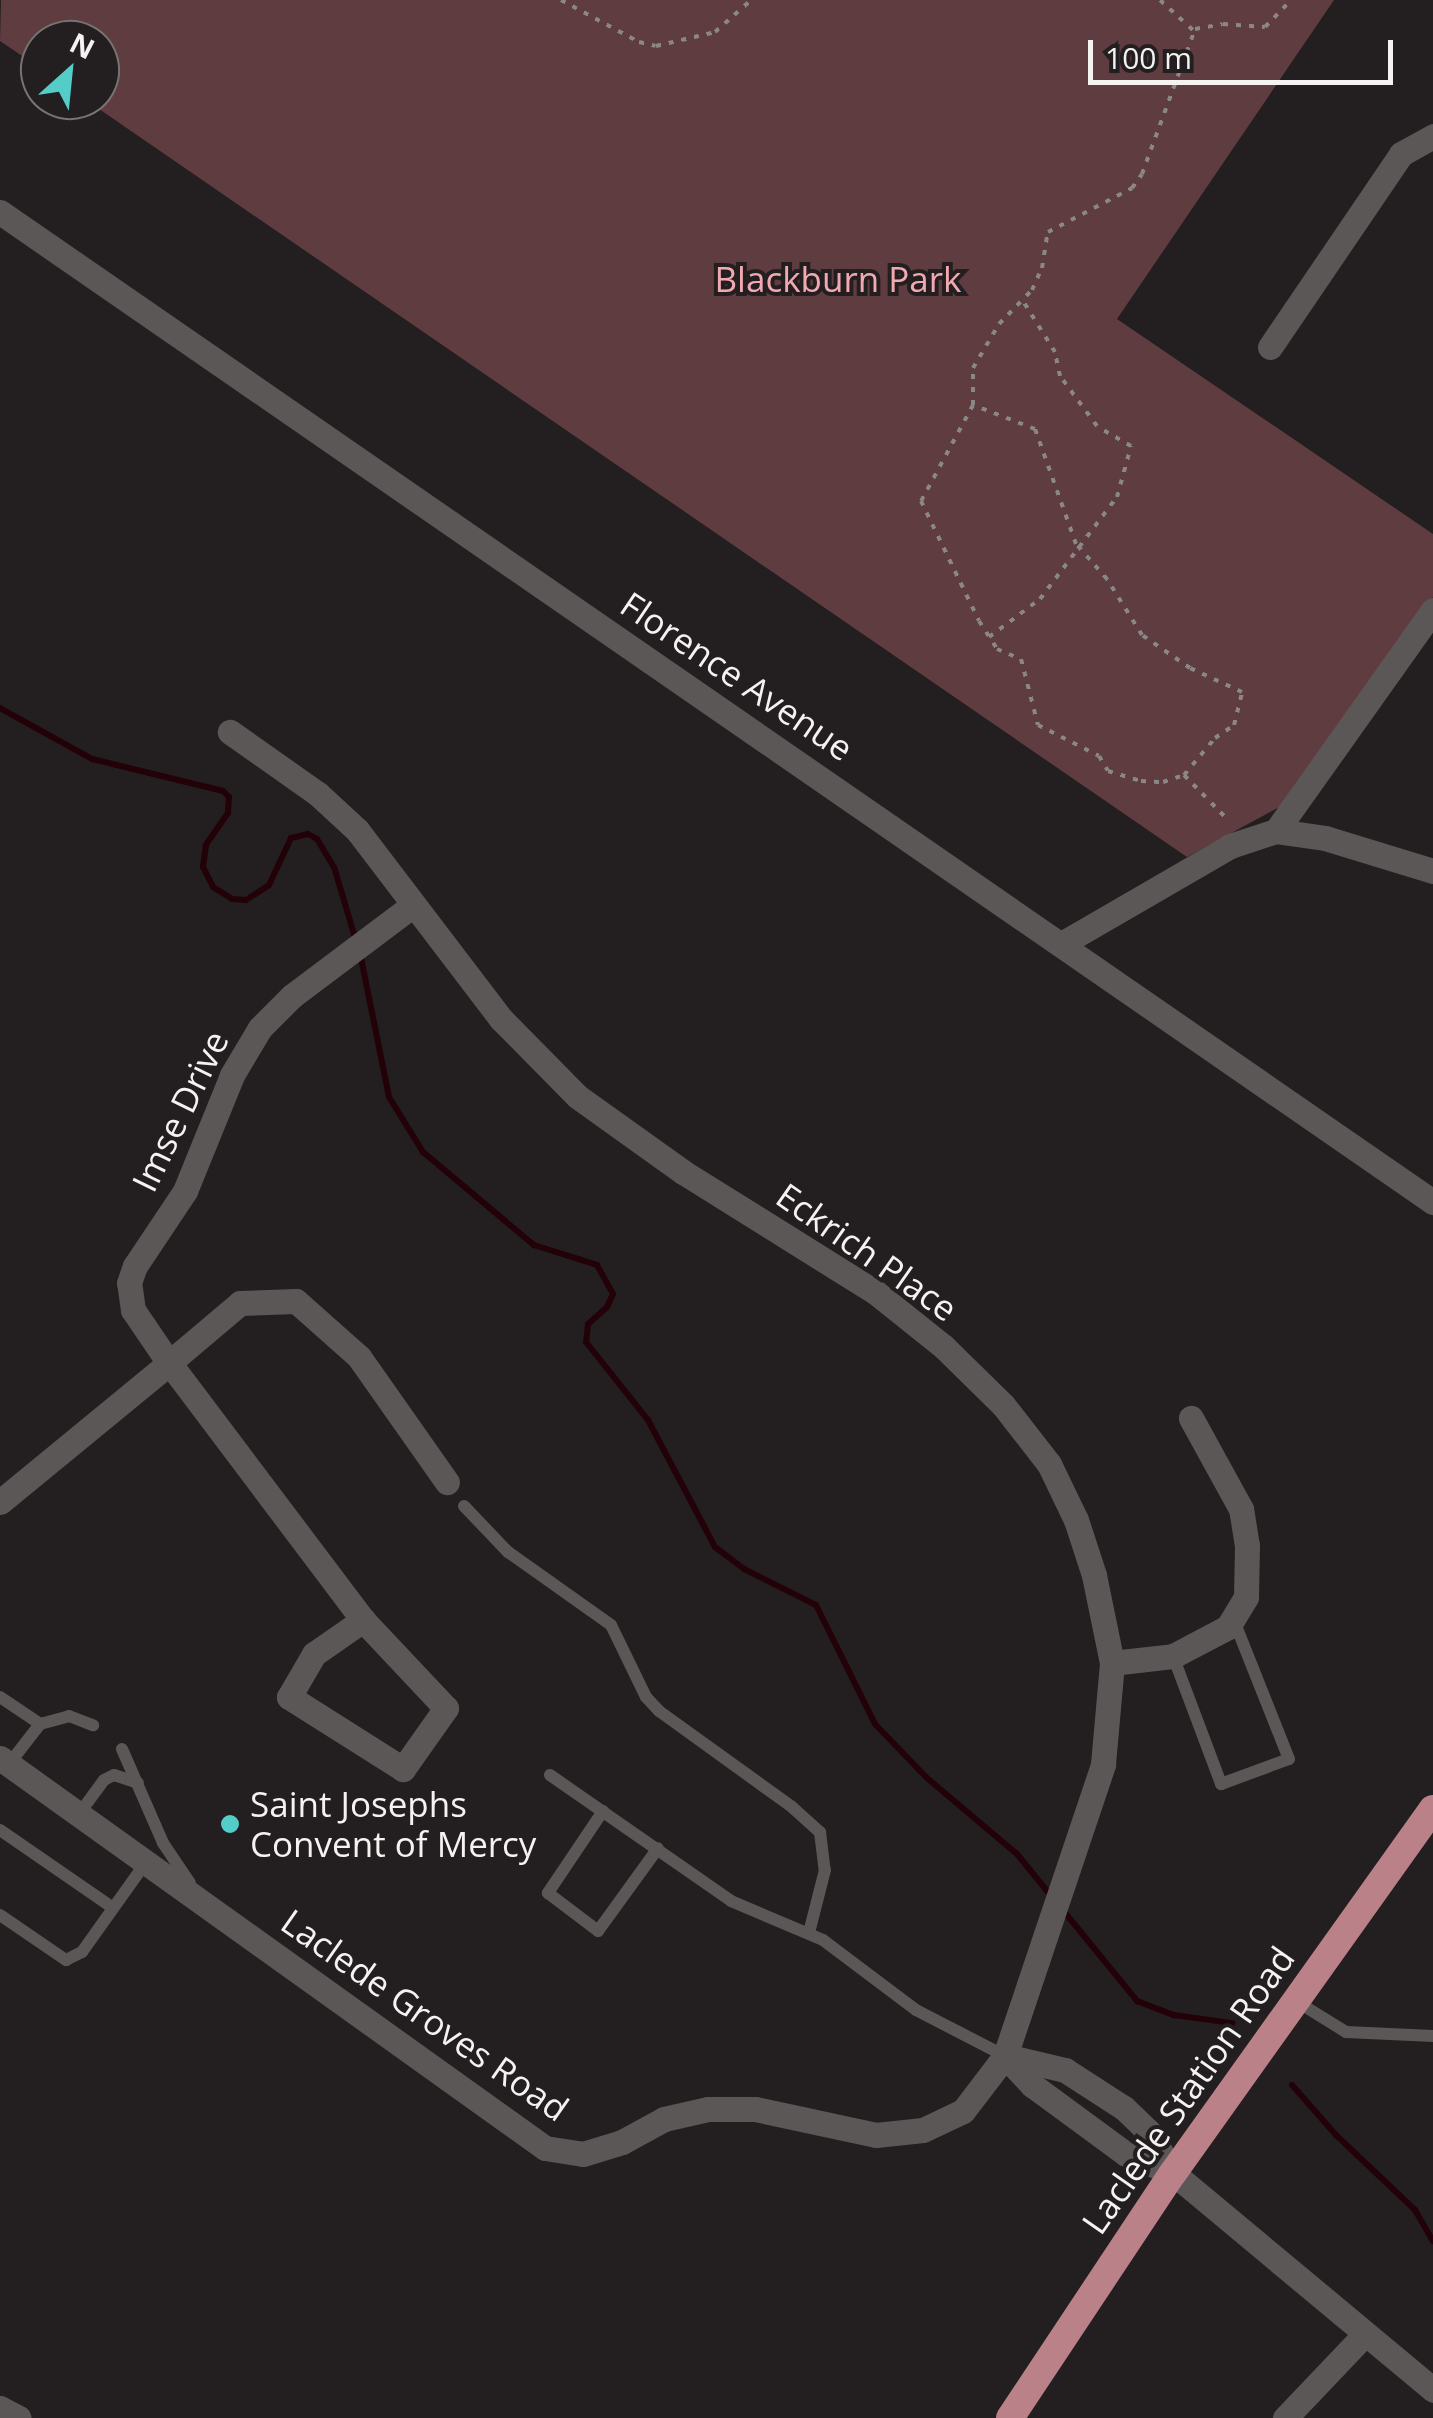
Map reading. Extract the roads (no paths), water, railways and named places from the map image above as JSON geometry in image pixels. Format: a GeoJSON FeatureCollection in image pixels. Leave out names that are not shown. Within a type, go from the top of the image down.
{"type":"FeatureCollection","features":[{"type":"Feature","properties":{"kind":"main road","name":"Laclede Station Road"},"geometry":{"type":"LineString","coordinates":[[1010,2418],[1172,2174],[1433,1809]]}},
{"type":"Feature","properties":{"kind":"street"},"geometry":{"type":"LineString","coordinates":[[1270,347],[1401,154],[1433,136]]}},
{"type":"Feature","properties":{"kind":"street","name":"Florence Avenue"},"geometry":{"type":"LineString","coordinates":[[0,212],[1063,942],[1433,1202]]}},
{"type":"Feature","properties":{"kind":"street"},"geometry":{"type":"LineString","coordinates":[[1276,831],[1433,610]]}},
{"type":"Feature","properties":{"kind":"street","name":"Eckrich Place"},"geometry":{"type":"LineString","coordinates":[[230,732],[318,794],[357,830],[501,1019],[577,1096],[684,1172],[875,1292],[944,1348],[1003,1405],[1048,1464],[1076,1520],[1094,1575],[1112,1662],[1103,1764],[1004,2056]]}},
{"type":"Feature","properties":{"kind":"street"},"geometry":{"type":"LineString","coordinates":[[1063,942],[1146,891],[1244,840],[1276,831],[1325,838],[1433,871]]}},
{"type":"Feature","properties":{"kind":"street","name":"Imse Drive"},"geometry":{"type":"LineString","coordinates":[[169,1363],[133,1310],[129,1283],[136,1266],[186,1191],[232,1075],[260,1028],[328,968],[413,905]]}},
{"type":"Feature","properties":{"kind":"street"},"geometry":{"type":"LineString","coordinates":[[0,1502],[240,1303],[296,1301],[359,1357],[447,1482]]}},
{"type":"Feature","properties":{"kind":"street"},"geometry":{"type":"LineString","coordinates":[[169,1363],[363,1620],[446,1708],[403,1769],[289,1697],[314,1654],[363,1620]]}},
{"type":"Feature","properties":{"kind":"street"},"geometry":{"type":"LineString","coordinates":[[1112,1662],[1173,1656],[1228,1627],[1246,1596],[1247,1546],[1241,1509],[1191,1418]]}},
{"type":"Feature","properties":{"kind":"street","name":"Laclede Groves Road"},"geometry":{"type":"LineString","coordinates":[[4,1761],[544,2148],[583,2154],[622,2142],[664,2119],[708,2110],[754,2109],[876,2136],[923,2130],[962,2111],[1004,2056]]}},
{"type":"Feature","properties":{"kind":"street"},"geometry":{"type":"LineString","coordinates":[[1004,2056],[1065,2070],[1113,2101],[1149,2132],[1172,2174]]}},
{"type":"Feature","properties":{"kind":"street"},"geometry":{"type":"LineString","coordinates":[[1004,2056],[1032,2085],[1126,2154],[1172,2174],[1433,2390]]}},
{"type":"Feature","properties":{"kind":"street"},"geometry":{"type":"LineString","coordinates":[[1285,2418],[1365,2334]]}},
{"type":"Feature","properties":{"kind":"street"},"geometry":{"type":"LineString","coordinates":[[0,2408],[19,2418]]}},
{"type":"Feature","properties":{"kind":"lane"},"geometry":{"type":"LineString","coordinates":[[464,1506],[508,1552],[611,1625],[646,1697],[659,1711],[792,1806],[820,1832],[826,1870],[810,1934]]}},
{"type":"Feature","properties":{"kind":"lane"},"geometry":{"type":"LineString","coordinates":[[1173,1656],[1221,1784],[1289,1760],[1233,1618]]}},
{"type":"Feature","properties":{"kind":"lane"},"geometry":{"type":"LineString","coordinates":[[0,1697],[40,1724]]}},
{"type":"Feature","properties":{"kind":"lane"},"geometry":{"type":"LineString","coordinates":[[4,1761],[40,1724],[69,1716],[93,1725]]}},
{"type":"Feature","properties":{"kind":"lane"},"geometry":{"type":"LineString","coordinates":[[122,1749],[175,1864],[207,1904]]}},
{"type":"Feature","properties":{"kind":"lane"},"geometry":{"type":"LineString","coordinates":[[79,1814],[104,1780],[114,1775],[138,1783]]}},
{"type":"Feature","properties":{"kind":"lane"},"geometry":{"type":"LineString","coordinates":[[550,1775],[731,1901],[810,1934],[916,2010],[1004,2056]]}},
{"type":"Feature","properties":{"kind":"lane"},"geometry":{"type":"LineString","coordinates":[[603,1811],[548,1893],[598,1930],[658,1848]]}},
{"type":"Feature","properties":{"kind":"lane"},"geometry":{"type":"LineString","coordinates":[[0,1830],[113,1908]]}},
{"type":"Feature","properties":{"kind":"lane"},"geometry":{"type":"LineString","coordinates":[[0,1915],[66,1960],[82,1952],[146,1862]]}},
{"type":"Feature","properties":{"kind":"lane"},"geometry":{"type":"LineString","coordinates":[[1296,2001],[1346,2032],[1433,2036]]}},
{"type":"Feature","properties":{"kind":"waterway"},"geometry":{"type":"LineString","coordinates":[[0,708],[92,759],[223,791],[229,797],[228,813],[206,845],[203,867],[213,887],[232,899],[246,900],[269,885],[291,838],[308,834],[317,839],[334,867],[356,941]]}},
{"type":"Feature","properties":{"kind":"waterway"},"geometry":{"type":"LineString","coordinates":[[360,953],[389,1097],[423,1152],[534,1245],[597,1265],[613,1294],[607,1307],[588,1324],[586,1342],[648,1420],[715,1547],[744,1569],[816,1605],[875,1724],[927,1778],[1017,1854],[1051,1896]]}},
{"type":"Feature","properties":{"kind":"waterway"},"geometry":{"type":"LineString","coordinates":[[1062,1909],[1137,2001],[1174,2015],[1232,2023]]}},
{"type":"Feature","properties":{"kind":"waterway"},"geometry":{"type":"LineString","coordinates":[[1292,2085],[1336,2135],[1415,2210],[1433,2241]]}},
{"type":"Feature","properties":{"kind":"place","name":"Saint Josephs Convent of Mercy"},"geometry":{"type":"Point","coordinates":[230,1824]}},
{"type":"Feature","properties":{"kind":"park label","name":"Blackburn Park"},"geometry":{"type":"Point","coordinates":[838,279]}}]}
